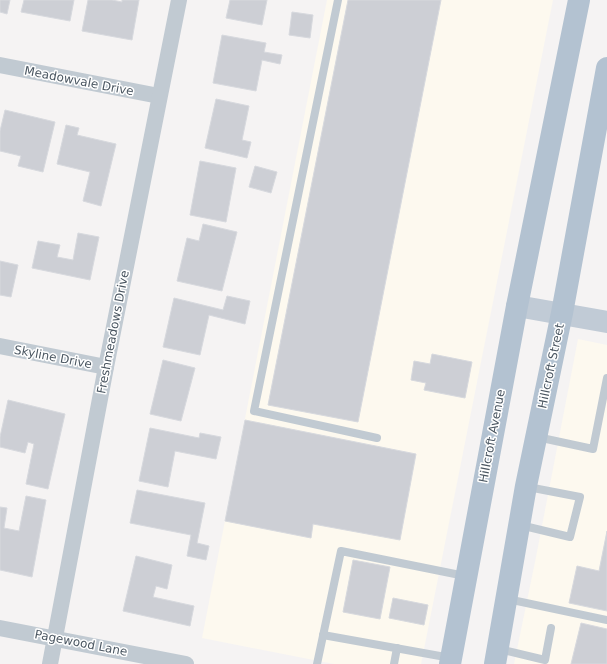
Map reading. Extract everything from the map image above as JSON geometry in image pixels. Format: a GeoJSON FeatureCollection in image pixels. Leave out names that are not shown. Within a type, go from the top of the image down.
{"type":"FeatureCollection","features":[{"type":"Feature","properties":{"kind":"main road","name":"Hillcroft Avenue"},"geometry":{"type":"LineString","coordinates":[[451,661],[517,306],[579,0]]}},
{"type":"Feature","properties":{"kind":"main road","name":"Hillcroft Street"},"geometry":{"type":"LineString","coordinates":[[497,657],[526,486],[562,313],[607,68]]}},
{"type":"Feature","properties":{"kind":"street","name":"Freshmeadows Drive"},"geometry":{"type":"LineString","coordinates":[[50,664],[106,367],[179,0]]}},
{"type":"Feature","properties":{"kind":"street","name":"Meadowvale Drive"},"geometry":{"type":"LineString","coordinates":[[0,65],[159,96]]}},
{"type":"Feature","properties":{"kind":"street"},"geometry":{"type":"LineString","coordinates":[[517,306],[607,322]]}},
{"type":"Feature","properties":{"kind":"street","name":"Skyline Drive"},"geometry":{"type":"LineString","coordinates":[[0,346],[106,367]]}},
{"type":"Feature","properties":{"kind":"street","name":"Pagewood Lane"},"geometry":{"type":"LineString","coordinates":[[0,628],[186,664]]}},
{"type":"Feature","properties":{"kind":"lane"},"geometry":{"type":"LineString","coordinates":[[338,0],[254,411],[377,438]]}},
{"type":"Feature","properties":{"kind":"lane"},"geometry":{"type":"LineString","coordinates":[[537,437],[593,449],[607,378]]}},
{"type":"Feature","properties":{"kind":"lane"},"geometry":{"type":"LineString","coordinates":[[520,525],[570,536],[580,497],[526,486]]}},
{"type":"Feature","properties":{"kind":"lane"},"geometry":{"type":"LineString","coordinates":[[317,664],[341,550],[466,576]]}},
{"type":"Feature","properties":{"kind":"lane"},"geometry":{"type":"LineString","coordinates":[[507,599],[607,620]]}},
{"type":"Feature","properties":{"kind":"lane"},"geometry":{"type":"LineString","coordinates":[[497,657],[545,660],[551,628]]}},
{"type":"Feature","properties":{"kind":"lane"},"geometry":{"type":"LineString","coordinates":[[323,635],[397,648],[451,661]]}},
{"type":"Feature","properties":{"kind":"lane"},"geometry":{"type":"LineString","coordinates":[[394,664],[397,648]]}},
{"type":"Feature","properties":{"kind":"shaded area"},"geometry":{"type":"Polygon","coordinates":[[[327,0],[553,0],[421,664],[334,664],[202,638],[327,0]]]}},
{"type":"Feature","properties":{"kind":"shaded area"},"geometry":{"type":"Polygon","coordinates":[[[578,339],[607,345],[607,664],[514,664],[536,557],[578,339]]]}},
{"type":"Feature","properties":{"kind":"building"},"geometry":{"type":"Polygon","coordinates":[[[0,0],[10,0],[7,14],[0,12],[0,0]]]}},
{"type":"Feature","properties":{"kind":"building"},"geometry":{"type":"Polygon","coordinates":[[[24,0],[74,0],[70,21],[21,12],[24,0]]]}},
{"type":"Feature","properties":{"kind":"building"},"geometry":{"type":"Polygon","coordinates":[[[88,0],[112,0],[122,2],[122,0],[139,0],[132,40],[82,31],[88,0]]]}},
{"type":"Feature","properties":{"kind":"building"},"geometry":{"type":"Polygon","coordinates":[[[230,0],[267,0],[262,25],[226,18],[230,0]]]}},
{"type":"Feature","properties":{"kind":"building"},"geometry":{"type":"Polygon","coordinates":[[[348,0],[441,0],[358,422],[268,405],[348,0]]]}},
{"type":"Feature","properties":{"kind":"building"},"geometry":{"type":"Polygon","coordinates":[[[292,12],[313,15],[310,38],[289,35],[292,12]]]}},
{"type":"Feature","properties":{"kind":"building"},"geometry":{"type":"Polygon","coordinates":[[[222,35],[266,43],[264,52],[282,55],[280,64],[262,60],[256,91],[213,83],[222,35]]]}},
{"type":"Feature","properties":{"kind":"building"},"geometry":{"type":"Polygon","coordinates":[[[216,99],[249,106],[242,140],[251,142],[247,158],[205,148],[216,99]]]}},
{"type":"Feature","properties":{"kind":"building"},"geometry":{"type":"Polygon","coordinates":[[[5,110],[55,122],[43,172],[18,166],[21,156],[0,151],[0,131],[5,110]]]}},
{"type":"Feature","properties":{"kind":"building"},"geometry":{"type":"Polygon","coordinates":[[[66,125],[79,128],[77,135],[116,144],[101,206],[83,201],[90,172],[57,164],[66,125]]]}},
{"type":"Feature","properties":{"kind":"building"},"geometry":{"type":"Polygon","coordinates":[[[200,161],[236,168],[226,222],[190,215],[200,161]]]}},
{"type":"Feature","properties":{"kind":"building"},"geometry":{"type":"Polygon","coordinates":[[[255,166],[277,172],[271,193],[249,187],[255,166]]]}},
{"type":"Feature","properties":{"kind":"building"},"geometry":{"type":"Polygon","coordinates":[[[203,224],[237,232],[222,291],[177,281],[187,238],[199,241],[203,224]]]}},
{"type":"Feature","properties":{"kind":"building"},"geometry":{"type":"Polygon","coordinates":[[[78,233],[99,237],[90,280],[32,268],[38,241],[60,245],[57,257],[73,260],[78,233]]]}},
{"type":"Feature","properties":{"kind":"building"},"geometry":{"type":"Polygon","coordinates":[[[0,261],[18,265],[11,297],[0,295],[0,261]]]}},
{"type":"Feature","properties":{"kind":"building"},"geometry":{"type":"Polygon","coordinates":[[[227,296],[250,301],[245,324],[209,315],[200,355],[163,347],[174,298],[223,310],[227,296]]]}},
{"type":"Feature","properties":{"kind":"building"},"geometry":{"type":"Polygon","coordinates":[[[432,354],[472,362],[465,398],[424,390],[426,383],[411,380],[414,361],[430,364],[432,354]]]}},
{"type":"Feature","properties":{"kind":"building"},"geometry":{"type":"Polygon","coordinates":[[[163,360],[195,368],[181,421],[150,414],[163,360]]]}},
{"type":"Feature","properties":{"kind":"building"},"geometry":{"type":"Polygon","coordinates":[[[8,400],[65,414],[48,489],[26,484],[34,444],[28,442],[25,453],[0,447],[0,437],[8,400]]]}},
{"type":"Feature","properties":{"kind":"building"},"geometry":{"type":"Polygon","coordinates":[[[245,420],[416,454],[400,540],[313,524],[311,538],[225,521],[245,420]]]}},
{"type":"Feature","properties":{"kind":"building"},"geometry":{"type":"Polygon","coordinates":[[[150,428],[199,438],[200,433],[221,437],[216,459],[175,451],[168,487],[139,481],[150,428]]]}},
{"type":"Feature","properties":{"kind":"building"},"geometry":{"type":"Polygon","coordinates":[[[137,490],[205,503],[197,543],[209,546],[206,560],[187,556],[191,535],[130,523],[137,490]]]}},
{"type":"Feature","properties":{"kind":"building"},"geometry":{"type":"Polygon","coordinates":[[[26,496],[46,500],[32,577],[0,570],[0,507],[7,508],[4,528],[19,531],[26,496]]]}},
{"type":"Feature","properties":{"kind":"building"},"geometry":{"type":"Polygon","coordinates":[[[607,531],[607,611],[569,603],[577,566],[599,571],[607,531]]]}},
{"type":"Feature","properties":{"kind":"building"},"geometry":{"type":"Polygon","coordinates":[[[136,556],[172,565],[167,589],[156,586],[153,597],[194,606],[190,626],[123,611],[136,556]]]}},
{"type":"Feature","properties":{"kind":"building"},"geometry":{"type":"Polygon","coordinates":[[[353,560],[390,567],[380,619],[343,612],[353,560]]]}},
{"type":"Feature","properties":{"kind":"building"},"geometry":{"type":"Polygon","coordinates":[[[393,598],[428,605],[424,625],[389,618],[393,598]]]}},
{"type":"Feature","properties":{"kind":"building"},"geometry":{"type":"Polygon","coordinates":[[[581,623],[607,629],[607,664],[571,664],[581,623]]]}}]}
